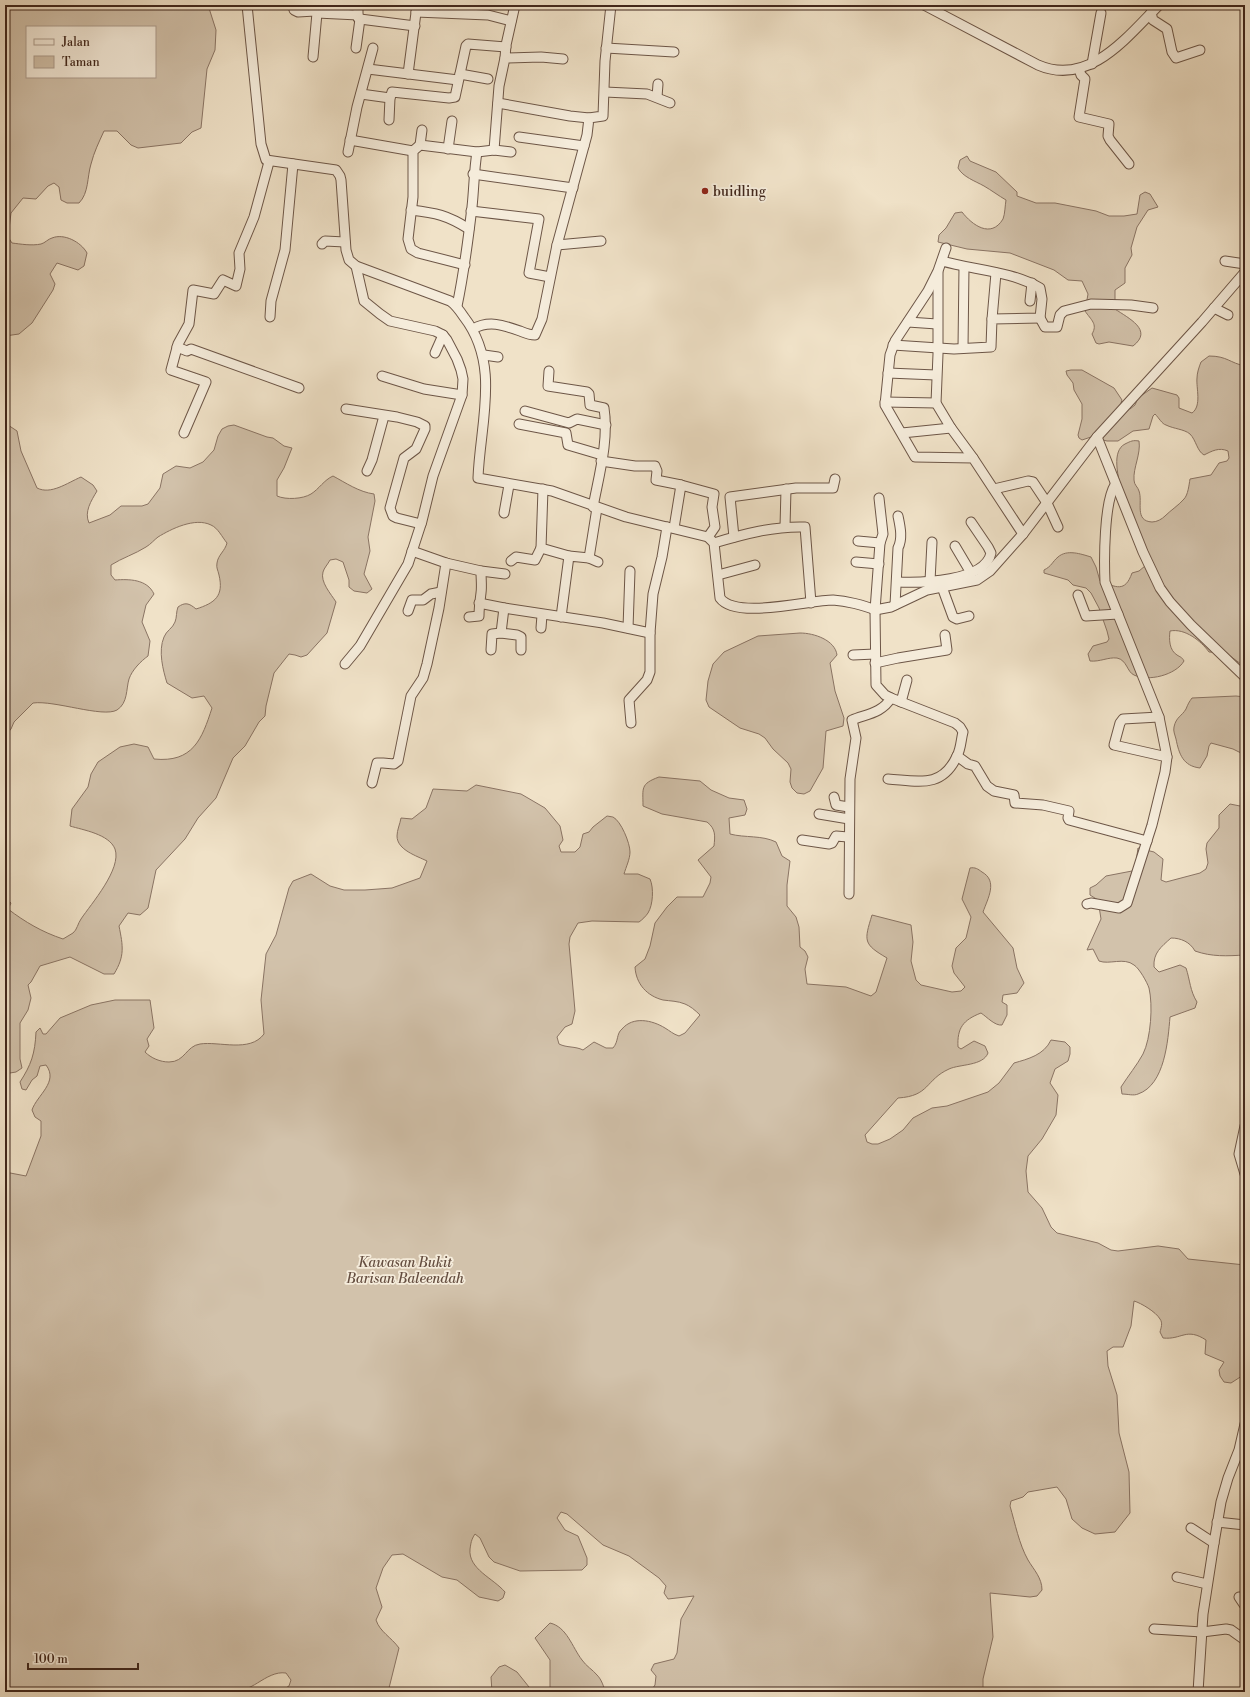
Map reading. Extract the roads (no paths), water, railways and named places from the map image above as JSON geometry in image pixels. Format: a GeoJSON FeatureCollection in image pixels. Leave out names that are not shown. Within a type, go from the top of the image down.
{"type":"FeatureCollection","features":[{"type":"Feature","properties":{"kind":"street"},"geometry":{"type":"LineString","coordinates":[[247,5],[261,144],[264,157],[269,162],[330,168],[336,170],[340,176],[345,242],[349,260],[356,266],[440,296],[457,306],[473,329],[484,355],[486,377],[478,478],[509,485],[543,490],[570,497],[595,508],[711,540],[785,527],[806,527],[811,603]]}},
{"type":"Feature","properties":{"kind":"street"},"geometry":{"type":"LineString","coordinates":[[293,5],[294,10],[298,12],[315,12],[359,17],[415,26]]}},
{"type":"Feature","properties":{"kind":"street"},"geometry":{"type":"LineString","coordinates":[[356,48],[359,17],[358,5]]}},
{"type":"Feature","properties":{"kind":"street"},"geometry":{"type":"LineString","coordinates":[[494,150],[499,86],[515,5]]}},
{"type":"Feature","properties":{"kind":"street"},"geometry":{"type":"LineString","coordinates":[[498,102],[570,116],[589,118],[603,116],[606,48],[611,5]]}},
{"type":"Feature","properties":{"kind":"street"},"geometry":{"type":"LineString","coordinates":[[924,5],[1045,68],[1055,71],[1079,69],[1092,64],[1108,54],[1159,5]]}},
{"type":"Feature","properties":{"kind":"street"},"geometry":{"type":"LineString","coordinates":[[408,74],[417,8],[488,15],[511,21]]}},
{"type":"Feature","properties":{"kind":"street"},"geometry":{"type":"LineString","coordinates":[[313,57],[317,13]]}},
{"type":"Feature","properties":{"kind":"street"},"geometry":{"type":"LineString","coordinates":[[1092,64],[1101,13]]}},
{"type":"Feature","properties":{"kind":"street"},"geometry":{"type":"LineString","coordinates":[[1151,13],[1153,20],[1167,29],[1172,52],[1176,58],[1200,50]]}},
{"type":"Feature","properties":{"kind":"street"},"geometry":{"type":"LineString","coordinates":[[389,120],[391,92],[454,98],[466,46],[468,44],[506,47]]}},
{"type":"Feature","properties":{"kind":"street"},"geometry":{"type":"LineString","coordinates":[[348,152],[373,48]]}},
{"type":"Feature","properties":{"kind":"street"},"geometry":{"type":"LineString","coordinates":[[606,48],[674,52]]}},
{"type":"Feature","properties":{"kind":"street"},"geometry":{"type":"LineString","coordinates":[[505,58],[541,57],[563,59]]}},
{"type":"Feature","properties":{"kind":"street"},"geometry":{"type":"LineString","coordinates":[[368,69],[408,74],[488,79]]}},
{"type":"Feature","properties":{"kind":"street"},"geometry":{"type":"LineString","coordinates":[[1079,69],[1081,75],[1085,79],[1079,117],[1109,124],[1108,136],[1129,164]]}},
{"type":"Feature","properties":{"kind":"street"},"geometry":{"type":"LineString","coordinates":[[657,97],[658,84]]}},
{"type":"Feature","properties":{"kind":"street"},"geometry":{"type":"LineString","coordinates":[[605,92],[635,92],[657,97],[670,103]]}},
{"type":"Feature","properties":{"kind":"street"},"geometry":{"type":"LineString","coordinates":[[361,94],[390,98]]}},
{"type":"Feature","properties":{"kind":"street"},"geometry":{"type":"LineString","coordinates":[[473,329],[487,323],[506,326],[530,335],[535,335],[542,319],[557,246],[584,146],[589,118]]}},
{"type":"Feature","properties":{"kind":"street"},"geometry":{"type":"LineString","coordinates":[[448,148],[452,121]]}},
{"type":"Feature","properties":{"kind":"street"},"geometry":{"type":"LineString","coordinates":[[422,130],[416,148],[408,239],[410,249],[465,265]]}},
{"type":"Feature","properties":{"kind":"street"},"geometry":{"type":"LineString","coordinates":[[519,138],[584,146]]}},
{"type":"Feature","properties":{"kind":"street"},"geometry":{"type":"LineString","coordinates":[[350,140],[416,148],[448,148],[477,152],[494,150],[511,152]]}},
{"type":"Feature","properties":{"kind":"street"},"geometry":{"type":"LineString","coordinates":[[457,306],[465,265],[471,211],[473,174],[477,152]]}},
{"type":"Feature","properties":{"kind":"street"},"geometry":{"type":"LineString","coordinates":[[184,433],[206,382],[171,370],[177,348],[189,324],[193,290],[214,294],[223,280],[236,286],[240,269],[239,253],[254,217],[269,162]]}},
{"type":"Feature","properties":{"kind":"street"},"geometry":{"type":"LineString","coordinates":[[270,316],[271,301],[285,250],[293,164]]}},
{"type":"Feature","properties":{"kind":"street"},"geometry":{"type":"LineString","coordinates":[[473,174],[573,188]]}},
{"type":"Feature","properties":{"kind":"street"},"geometry":{"type":"LineString","coordinates":[[411,210],[441,214],[468,229]]}},
{"type":"Feature","properties":{"kind":"street"},"geometry":{"type":"LineString","coordinates":[[471,211],[539,219],[529,273],[550,277]]}},
{"type":"Feature","properties":{"kind":"street"},"geometry":{"type":"LineString","coordinates":[[322,244],[325,241],[345,242]]}},
{"type":"Feature","properties":{"kind":"street"},"geometry":{"type":"LineString","coordinates":[[557,246],[601,241]]}},
{"type":"Feature","properties":{"kind":"street"},"geometry":{"type":"LineString","coordinates":[[946,248],[938,271],[928,291],[893,345],[890,355],[885,402],[886,407],[915,457],[973,458]]}},
{"type":"Feature","properties":{"kind":"street"},"geometry":{"type":"LineString","coordinates":[[942,261],[996,273],[1032,283],[1040,288],[1042,291],[1040,318],[1043,326],[1057,327],[1060,315],[1064,311],[1091,304],[1131,305],[1153,308]]}},
{"type":"Feature","properties":{"kind":"street"},"geometry":{"type":"LineString","coordinates":[[1225,261],[1245,264]]}},
{"type":"Feature","properties":{"kind":"street"},"geometry":{"type":"LineString","coordinates":[[345,664],[360,646],[408,564],[421,524],[433,476],[462,395],[463,379],[458,359],[443,335],[435,331],[390,321],[364,301],[356,266]]}},
{"type":"Feature","properties":{"kind":"street"},"geometry":{"type":"LineString","coordinates":[[963,348],[964,267]]}},
{"type":"Feature","properties":{"kind":"street"},"geometry":{"type":"LineString","coordinates":[[938,271],[938,354],[936,403],[951,428],[973,458],[1023,534]]}},
{"type":"Feature","properties":{"kind":"street"},"geometry":{"type":"LineString","coordinates":[[714,494],[712,507],[715,527],[711,540],[718,575],[720,598],[725,602],[739,608],[768,608],[836,601],[869,607],[875,610],[895,605],[922,591],[980,578],[996,565],[1023,534],[1097,437],[1245,272]]}},
{"type":"Feature","properties":{"kind":"street"},"geometry":{"type":"LineString","coordinates":[[893,345],[937,348],[992,346],[992,319],[996,273]]}},
{"type":"Feature","properties":{"kind":"street"},"geometry":{"type":"LineString","coordinates":[[1030,301],[1032,283]]}},
{"type":"Feature","properties":{"kind":"street"},"geometry":{"type":"LineString","coordinates":[[1214,308],[1228,315]]}},
{"type":"Feature","properties":{"kind":"street"},"geometry":{"type":"LineString","coordinates":[[992,319],[1040,318]]}},
{"type":"Feature","properties":{"kind":"street"},"geometry":{"type":"LineString","coordinates":[[908,322],[938,324]]}},
{"type":"Feature","properties":{"kind":"street"},"geometry":{"type":"LineString","coordinates":[[435,353],[443,335]]}},
{"type":"Feature","properties":{"kind":"street"},"geometry":{"type":"LineString","coordinates":[[177,348],[187,351],[191,349],[299,388]]}},
{"type":"Feature","properties":{"kind":"street"},"geometry":{"type":"LineString","coordinates":[[484,355],[498,357]]}},
{"type":"Feature","properties":{"kind":"street"},"geometry":{"type":"LineString","coordinates":[[549,371],[548,386],[587,392],[589,394],[590,405],[604,408],[606,424],[589,558]]}},
{"type":"Feature","properties":{"kind":"street"},"geometry":{"type":"LineString","coordinates":[[888,373],[936,374]]}},
{"type":"Feature","properties":{"kind":"street"},"geometry":{"type":"LineString","coordinates":[[382,376],[424,389],[462,395]]}},
{"type":"Feature","properties":{"kind":"street"},"geometry":{"type":"LineString","coordinates":[[885,402],[936,403]]}},
{"type":"Feature","properties":{"kind":"street"},"geometry":{"type":"LineString","coordinates":[[346,410],[405,419],[417,422],[425,427],[416,449],[404,458],[390,508],[393,516],[421,524]]}},
{"type":"Feature","properties":{"kind":"street"},"geometry":{"type":"LineString","coordinates":[[525,411],[569,423],[577,419],[606,424]]}},
{"type":"Feature","properties":{"kind":"street"},"geometry":{"type":"LineString","coordinates":[[367,471],[374,456],[384,416]]}},
{"type":"Feature","properties":{"kind":"street"},"geometry":{"type":"LineString","coordinates":[[519,424],[566,433],[568,445],[602,458],[635,466],[655,466],[657,471],[656,480],[730,497],[786,489],[833,488],[835,479]]}},
{"type":"Feature","properties":{"kind":"street"},"geometry":{"type":"LineString","coordinates":[[902,433],[951,428]]}},
{"type":"Feature","properties":{"kind":"street"},"geometry":{"type":"LineString","coordinates":[[1097,437],[1143,552],[1160,588],[1170,602],[1191,625],[1245,677]]}},
{"type":"Feature","properties":{"kind":"street"},"geometry":{"type":"LineString","coordinates":[[994,489],[1030,481],[1032,482],[1047,503],[1058,527]]}},
{"type":"Feature","properties":{"kind":"street"},"geometry":{"type":"LineString","coordinates":[[504,513],[509,485]]}},
{"type":"Feature","properties":{"kind":"street"},"geometry":{"type":"LineString","coordinates":[[1087,904],[1091,903],[1119,908],[1127,903],[1147,840],[1165,772],[1167,756],[1159,717],[1105,582],[1104,564],[1111,492],[1116,485]]}},
{"type":"Feature","properties":{"kind":"street"},"geometry":{"type":"LineString","coordinates":[[631,723],[629,700],[647,680],[650,672],[650,633],[653,594],[681,486]]}},
{"type":"Feature","properties":{"kind":"street"},"geometry":{"type":"LineString","coordinates":[[785,527],[786,489]]}},
{"type":"Feature","properties":{"kind":"street"},"geometry":{"type":"LineString","coordinates":[[511,562],[516,557],[535,560],[541,548],[543,490]]}},
{"type":"Feature","properties":{"kind":"street"},"geometry":{"type":"LineString","coordinates":[[730,497],[734,537]]}},
{"type":"Feature","properties":{"kind":"street"},"geometry":{"type":"LineString","coordinates":[[879,498],[882,534],[875,610],[876,685],[885,695],[960,726],[963,732],[958,756],[939,778],[929,781],[888,779]]}},
{"type":"Feature","properties":{"kind":"street"},"geometry":{"type":"LineString","coordinates":[[895,605],[901,530],[898,516]]}},
{"type":"Feature","properties":{"kind":"street"},"geometry":{"type":"LineString","coordinates":[[897,582],[952,579],[971,573],[981,567],[991,553],[971,522]]}},
{"type":"Feature","properties":{"kind":"street"},"geometry":{"type":"LineString","coordinates":[[858,541],[880,543]]}},
{"type":"Feature","properties":{"kind":"street"},"geometry":{"type":"LineString","coordinates":[[930,581],[932,542]]}},
{"type":"Feature","properties":{"kind":"street"},"geometry":{"type":"LineString","coordinates":[[955,546],[971,573]]}},
{"type":"Feature","properties":{"kind":"street"},"geometry":{"type":"LineString","coordinates":[[541,548],[569,556],[589,558],[598,562]]}},
{"type":"Feature","properties":{"kind":"street"},"geometry":{"type":"LineString","coordinates":[[412,551],[446,563],[481,571],[505,574]]}},
{"type":"Feature","properties":{"kind":"street"},"geometry":{"type":"LineString","coordinates":[[560,617],[569,556]]}},
{"type":"Feature","properties":{"kind":"street"},"geometry":{"type":"LineString","coordinates":[[856,562],[879,564]]}},
{"type":"Feature","properties":{"kind":"street"},"geometry":{"type":"LineString","coordinates":[[372,784],[377,763],[394,764],[398,761],[410,696],[422,678],[427,664],[439,608],[446,563]]}},
{"type":"Feature","properties":{"kind":"street"},"geometry":{"type":"LineString","coordinates":[[718,575],[755,565]]}},
{"type":"Feature","properties":{"kind":"street"},"geometry":{"type":"LineString","coordinates":[[469,617],[479,616],[481,571]]}},
{"type":"Feature","properties":{"kind":"street"},"geometry":{"type":"LineString","coordinates":[[628,628],[630,571]]}},
{"type":"Feature","properties":{"kind":"street"},"geometry":{"type":"LineString","coordinates":[[942,587],[953,617],[957,619],[970,616]]}},
{"type":"Feature","properties":{"kind":"street"},"geometry":{"type":"LineString","coordinates":[[408,611],[412,600],[423,600],[431,594],[441,592]]}},
{"type":"Feature","properties":{"kind":"street"},"geometry":{"type":"LineString","coordinates":[[1078,595],[1086,616],[1118,614]]}},
{"type":"Feature","properties":{"kind":"street"},"geometry":{"type":"LineString","coordinates":[[479,603],[650,633]]}},
{"type":"Feature","properties":{"kind":"street"},"geometry":{"type":"LineString","coordinates":[[501,633],[504,608]]}},
{"type":"Feature","properties":{"kind":"street"},"geometry":{"type":"LineString","coordinates":[[540,628],[542,615]]}},
{"type":"Feature","properties":{"kind":"street"},"geometry":{"type":"LineString","coordinates":[[491,650],[492,634],[501,633],[522,637],[521,650]]}},
{"type":"Feature","properties":{"kind":"street"},"geometry":{"type":"LineString","coordinates":[[853,655],[875,659],[898,658],[947,650],[945,635]]}},
{"type":"Feature","properties":{"kind":"street"},"geometry":{"type":"LineString","coordinates":[[901,702],[907,680]]}},
{"type":"Feature","properties":{"kind":"street"},"geometry":{"type":"LineString","coordinates":[[849,894],[848,837],[850,775],[856,738],[852,720],[869,715],[887,704],[891,698]]}},
{"type":"Feature","properties":{"kind":"street"},"geometry":{"type":"LineString","coordinates":[[1159,717],[1123,719],[1120,723],[1114,745],[1167,756]]}},
{"type":"Feature","properties":{"kind":"street"},"geometry":{"type":"LineString","coordinates":[[958,756],[968,764],[975,766],[987,786],[994,791],[1014,795],[1015,802],[1043,805],[1069,811],[1069,820],[1147,840]]}},
{"type":"Feature","properties":{"kind":"street"},"geometry":{"type":"LineString","coordinates":[[834,797],[836,805],[849,807]]}},
{"type":"Feature","properties":{"kind":"street"},"geometry":{"type":"LineString","coordinates":[[819,814],[849,819]]}},
{"type":"Feature","properties":{"kind":"street"},"geometry":{"type":"LineString","coordinates":[[802,840],[829,844],[832,843],[836,836],[848,837]]}},
{"type":"Feature","properties":{"kind":"street"},"geometry":{"type":"LineString","coordinates":[[1245,1126],[1239,1154],[1245,1174]]}},
{"type":"Feature","properties":{"kind":"street"},"geometry":{"type":"LineString","coordinates":[[1198,1692],[1207,1584],[1214,1543],[1228,1478],[1239,1450],[1245,1424]]}},
{"type":"Feature","properties":{"kind":"street"},"geometry":{"type":"LineString","coordinates":[[1218,1522],[1245,1524]]}},
{"type":"Feature","properties":{"kind":"street"},"geometry":{"type":"LineString","coordinates":[[1191,1528],[1214,1543]]}},
{"type":"Feature","properties":{"kind":"street"},"geometry":{"type":"LineString","coordinates":[[1177,1577],[1207,1584]]}},
{"type":"Feature","properties":{"kind":"street"},"geometry":{"type":"LineString","coordinates":[[1239,1597],[1245,1606]]}},
{"type":"Feature","properties":{"kind":"street"},"geometry":{"type":"LineString","coordinates":[[1154,1629],[1202,1632],[1228,1629],[1244,1636]]}},
{"type":"Feature","properties":{"kind":"place","name":"buidling"},"geometry":{"type":"Point","coordinates":[705,191]}},
{"type":"Feature","properties":{"kind":"park label","name":"Kawasan Bukit Barisan Baleendah"},"geometry":{"type":"Point","coordinates":[405,1270]}}]}
